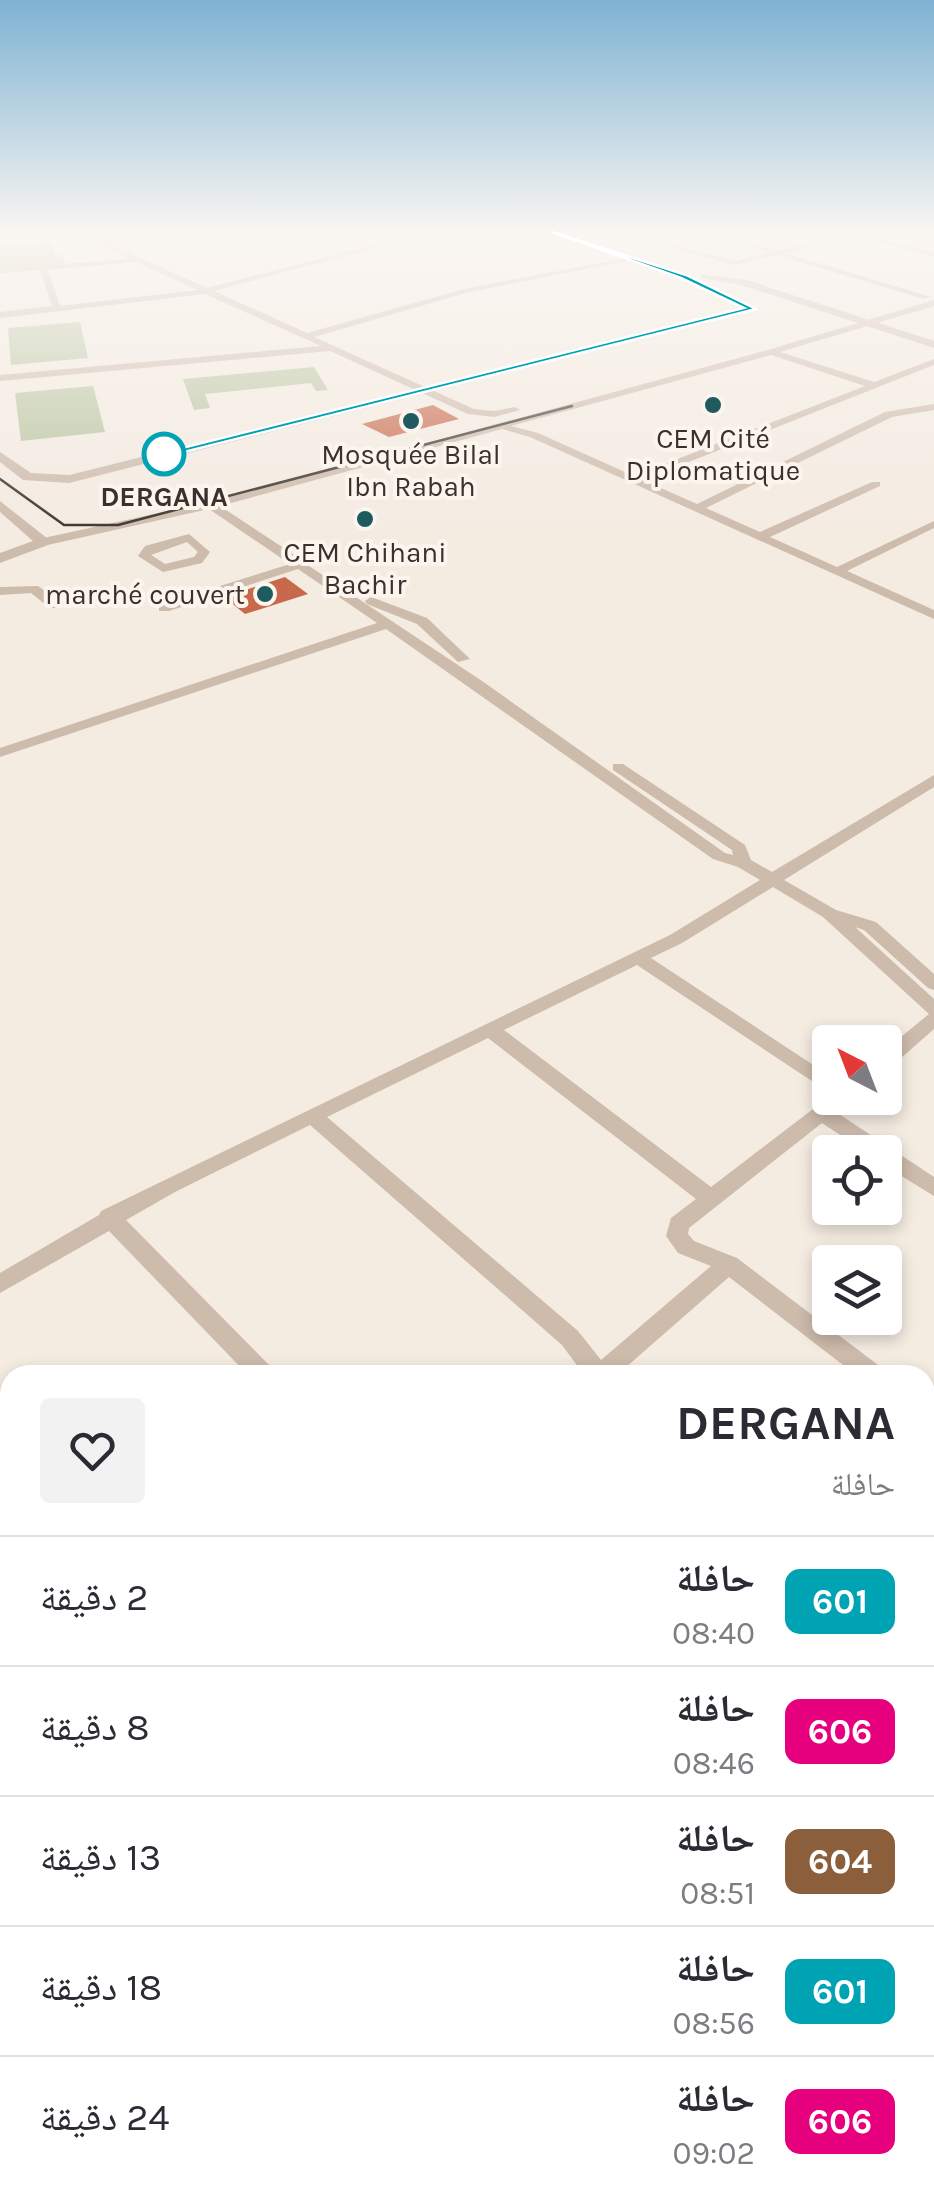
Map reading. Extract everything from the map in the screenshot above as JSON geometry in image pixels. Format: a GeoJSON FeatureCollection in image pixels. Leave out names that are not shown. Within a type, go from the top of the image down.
{"type":"FeatureCollection","features":[{"type":"Feature","properties":{"kind":"street"},"geometry":{"type":"LineString","coordinates":[[310,337],[488,414],[728,355],[766,354],[876,386]]}},
{"type":"Feature","properties":{"kind":"street"},"geometry":{"type":"LineString","coordinates":[[0,456],[28,477],[68,478],[635,337]]}},
{"type":"Feature","properties":{"kind":"street"},"geometry":{"type":"LineString","coordinates":[[0,550],[215,504],[822,337]]}},
{"type":"Feature","properties":{"kind":"street"},"geometry":{"type":"LineString","coordinates":[[909,337],[934,345]]}},
{"type":"Feature","properties":{"kind":"street"},"geometry":{"type":"LineString","coordinates":[[0,378],[334,348]]}},
{"type":"Feature","properties":{"kind":"street"},"geometry":{"type":"LineString","coordinates":[[634,480],[934,362]]}},
{"type":"Feature","properties":{"kind":"street"},"geometry":{"type":"LineString","coordinates":[[614,384],[630,391]]}},
{"type":"Feature","properties":{"kind":"street"},"geometry":{"type":"LineString","coordinates":[[850,396],[867,401]]}},
{"type":"Feature","properties":{"kind":"street"},"geometry":{"type":"LineString","coordinates":[[884,406],[901,410],[934,407]]}},
{"type":"Feature","properties":{"kind":"street"},"geometry":{"type":"LineString","coordinates":[[696,508],[901,410]]}},
{"type":"Feature","properties":{"kind":"street"},"geometry":{"type":"LineString","coordinates":[[528,418],[534,435]]}},
{"type":"Feature","properties":{"kind":"street"},"geometry":{"type":"LineString","coordinates":[[492,428],[534,435],[934,615]]}},
{"type":"Feature","properties":{"kind":"street"},"geometry":{"type":"LineString","coordinates":[[760,537],[876,484]]}},
{"type":"Feature","properties":{"kind":"street"},"geometry":{"type":"LineString","coordinates":[[215,504],[389,621],[714,853],[744,863],[829,913],[870,926],[934,984]]}},
{"type":"Feature","properties":{"kind":"street"},"geometry":{"type":"LineString","coordinates":[[0,505],[44,542]]}},
{"type":"Feature","properties":{"kind":"street"},"geometry":{"type":"LineString","coordinates":[[167,516],[189,538]]}},
{"type":"Feature","properties":{"kind":"street"},"geometry":{"type":"LineString","coordinates":[[836,572],[934,524]]}},
{"type":"Feature","properties":{"kind":"street"},"geometry":{"type":"LineString","coordinates":[[0,558],[44,542]]}},
{"type":"Feature","properties":{"kind":"street"},"geometry":{"type":"LineString","coordinates":[[164,608],[305,564]]}},
{"type":"Feature","properties":{"kind":"street"},"geometry":{"type":"LineString","coordinates":[[0,591],[34,589],[55,605]]}},
{"type":"Feature","properties":{"kind":"street"},"geometry":{"type":"LineString","coordinates":[[0,753],[389,621],[418,620],[450,650],[739,848],[744,863]]}},
{"type":"Feature","properties":{"kind":"street"},"geometry":{"type":"LineString","coordinates":[[0,1284],[109,1217],[638,958],[773,882],[934,780]]}},
{"type":"Feature","properties":{"kind":"street"},"geometry":{"type":"LineString","coordinates":[[829,913],[934,1009]]}},
{"type":"Feature","properties":{"kind":"street"},"geometry":{"type":"LineString","coordinates":[[638,958],[812,1074]]}},
{"type":"Feature","properties":{"kind":"street"},"geometry":{"type":"LineString","coordinates":[[902,1046],[934,1019]]}},
{"type":"Feature","properties":{"kind":"street"},"geometry":{"type":"LineString","coordinates":[[489,1029],[712,1199]]}},
{"type":"Feature","properties":{"kind":"street"},"geometry":{"type":"LineString","coordinates":[[312,1115],[570,1338],[591,1365]]}},
{"type":"Feature","properties":{"kind":"street"},"geometry":{"type":"LineString","coordinates":[[819,1115],[680,1224],[677,1236],[686,1246],[728,1264],[861,1365]]}},
{"type":"Feature","properties":{"kind":"street"},"geometry":{"type":"LineString","coordinates":[[825,1115],[855,1135]]}},
{"type":"Feature","properties":{"kind":"street"},"geometry":{"type":"LineString","coordinates":[[902,1167],[934,1188]]}},
{"type":"Feature","properties":{"kind":"street"},"geometry":{"type":"LineString","coordinates":[[109,1217],[254,1365]]}},
{"type":"Feature","properties":{"kind":"street"},"geometry":{"type":"LineString","coordinates":[[611,1365],[728,1264]]}},
{"type":"Feature","properties":{"kind":"green space"},"geometry":{"type":"Polygon","coordinates":[[[9,337],[83,337],[88,358],[11,365],[9,337]]]}},
{"type":"Feature","properties":{"kind":"green space"},"geometry":{"type":"Polygon","coordinates":[[[314,367],[328,390],[316,391],[311,383],[205,394],[210,408],[194,410],[183,379],[314,367]]]}},
{"type":"Feature","properties":{"kind":"green space"},"geometry":{"type":"Polygon","coordinates":[[[93,386],[105,432],[21,441],[15,393],[93,386]]]}},
{"type":"Feature","properties":{"kind":"building","name":"Mosquée Bilal Ibn Rabah"},"geometry":{"type":"Polygon","coordinates":[[[433,405],[459,419],[389,437],[362,424],[433,405]]]}},
{"type":"Feature","properties":{"kind":"building","name":"marché couvert"},"geometry":{"type":"Polygon","coordinates":[[[285,577],[308,594],[245,614],[224,597],[285,577]]]}},
{"type":"Feature","properties":{"kind":"tram line"},"geometry":{"type":"LineString","coordinates":[[0,479],[64,525],[118,525],[572,406]]}},
{"type":"Feature","properties":{"kind":"bus line","name":"601"},"geometry":{"type":"LineString","coordinates":[[164,454],[634,337]]}},
{"type":"Feature","properties":{"kind":"place","name":"CEM Cité Diplomatique"},"geometry":{"type":"Point","coordinates":[713,405]}},
{"type":"Feature","properties":{"kind":"place","name":"Mosquée Bilal Ibn Rabah"},"geometry":{"type":"Point","coordinates":[411,421]}},
{"type":"Feature","properties":{"kind":"place","name":"DERGANA"},"geometry":{"type":"Point","coordinates":[164,454]}},
{"type":"Feature","properties":{"kind":"place","name":"CEM Chihani Bachir"},"geometry":{"type":"Point","coordinates":[365,519]}},
{"type":"Feature","properties":{"kind":"place","name":"marché couvert"},"geometry":{"type":"Point","coordinates":[265,594]}}]}
